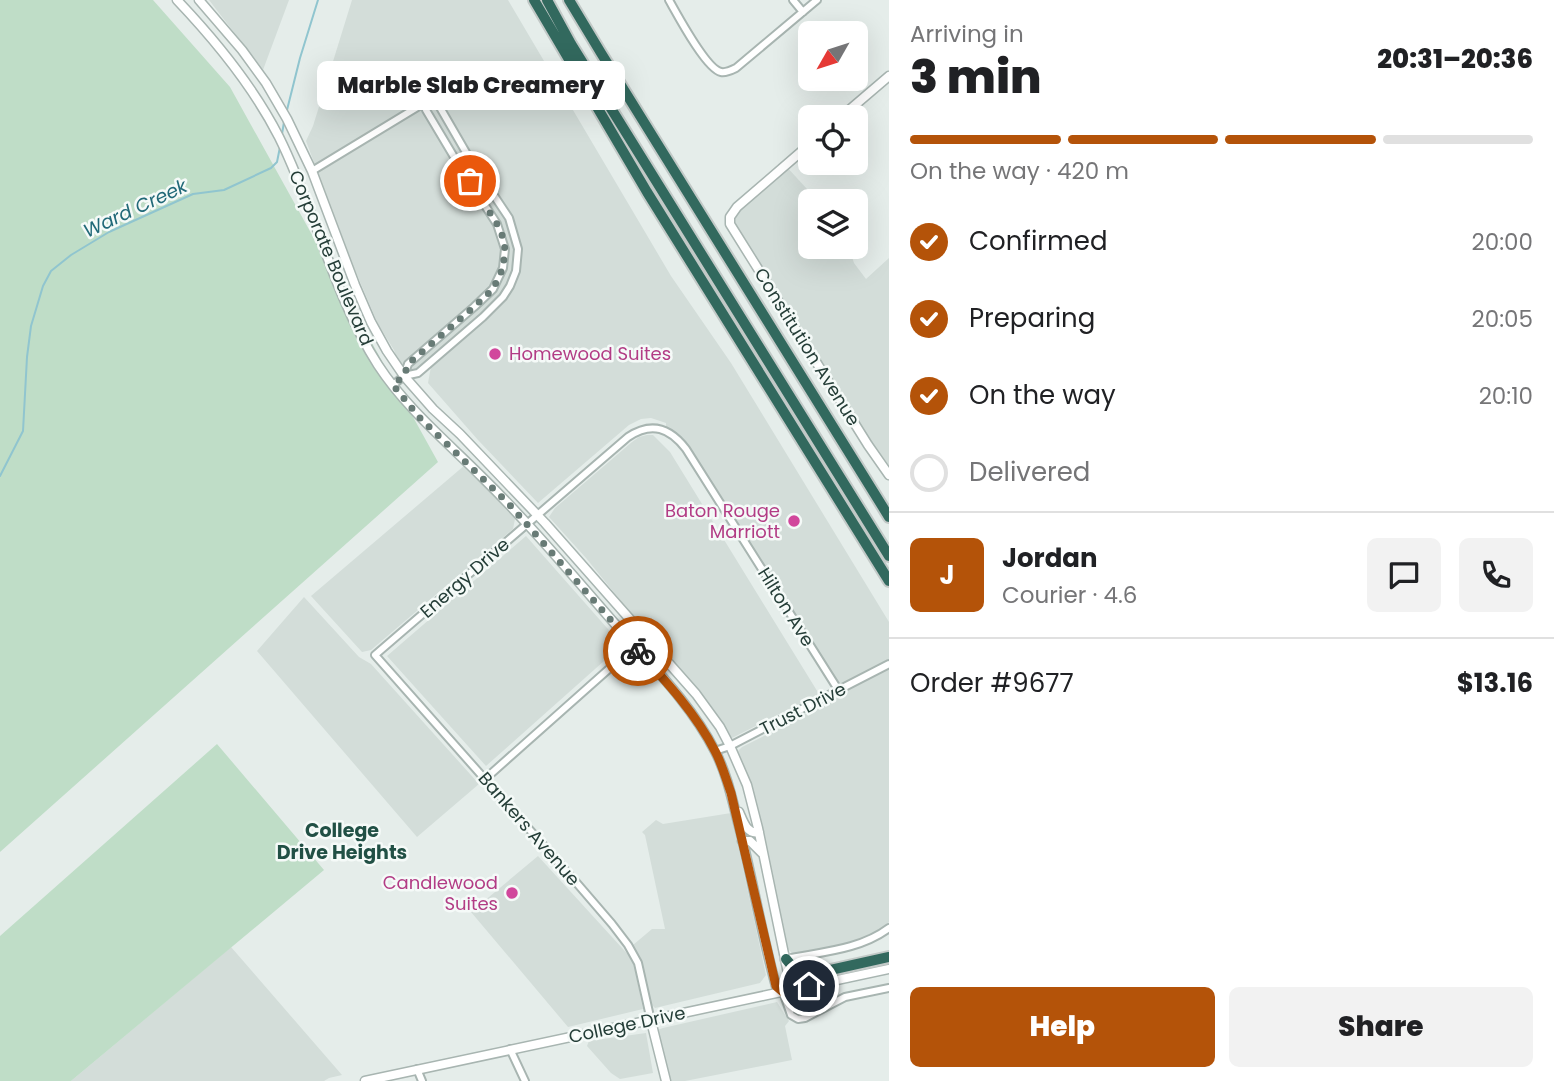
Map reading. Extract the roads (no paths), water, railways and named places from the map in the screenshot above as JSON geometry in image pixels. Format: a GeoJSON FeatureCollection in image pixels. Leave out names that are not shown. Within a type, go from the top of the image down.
{"type":"FeatureCollection","features":[{"type":"Feature","properties":{"kind":"highway"},"geometry":{"type":"LineString","coordinates":[[534,0],[647,192],[889,581]]}},
{"type":"Feature","properties":{"kind":"highway"},"geometry":{"type":"LineString","coordinates":[[547,0],[571,44],[889,556]]}},
{"type":"Feature","properties":{"kind":"highway"},"geometry":{"type":"LineString","coordinates":[[569,0],[889,517]]}},
{"type":"Feature","properties":{"kind":"highway"},"geometry":{"type":"LineString","coordinates":[[786,960],[796,971],[808,975],[889,957]]}},
{"type":"Feature","properties":{"kind":"street","name":"Corporate Boulevard"},"geometry":{"type":"LineString","coordinates":[[177,0],[236,67],[262,106],[302,191],[356,326],[378,365],[419,417],[482,476],[527,524],[698,722],[722,765],[734,805],[776,986],[783,992],[790,983],[759,832],[747,785],[720,727],[696,694],[538,514],[433,409],[404,376],[371,322],[312,171],[287,119],[242,50],[199,0]]}},
{"type":"Feature","properties":{"kind":"street"},"geometry":{"type":"LineString","coordinates":[[669,0],[697,48],[711,66],[723,73],[736,68],[817,0]]}},
{"type":"Feature","properties":{"kind":"street"},"geometry":{"type":"LineString","coordinates":[[793,0],[803,12]]}},
{"type":"Feature","properties":{"kind":"street"},"geometry":{"type":"LineString","coordinates":[[855,105],[889,76]]}},
{"type":"Feature","properties":{"kind":"street"},"geometry":{"type":"LineString","coordinates":[[393,385],[404,376],[418,373],[503,297],[516,271],[518,249],[509,218],[471,161],[438,104],[429,100]]}},
{"type":"Feature","properties":{"kind":"street"},"geometry":{"type":"LineString","coordinates":[[404,376],[408,364],[493,289],[503,268],[505,249],[499,229],[426,110],[429,100]]}},
{"type":"Feature","properties":{"kind":"street"},"geometry":{"type":"LineString","coordinates":[[312,171],[429,100]]}},
{"type":"Feature","properties":{"kind":"street","name":"Constitution Avenue"},"geometry":{"type":"LineString","coordinates":[[798,154],[737,206],[730,217],[730,223],[889,475]]}},
{"type":"Feature","properties":{"kind":"street"},"geometry":{"type":"LineString","coordinates":[[460,167],[471,161]]}},
{"type":"Feature","properties":{"kind":"street"},"geometry":{"type":"LineString","coordinates":[[499,229],[511,224]]}},
{"type":"Feature","properties":{"kind":"street"},"geometry":{"type":"LineString","coordinates":[[500,277],[512,281]]}},
{"type":"Feature","properties":{"kind":"street"},"geometry":{"type":"LineString","coordinates":[[455,323],[463,333]]}},
{"type":"Feature","properties":{"kind":"street","name":"Energy Drive"},"geometry":{"type":"LineString","coordinates":[[375,655],[628,437],[636,432],[655,428]]}},
{"type":"Feature","properties":{"kind":"street","name":"Hilton Ave"},"geometry":{"type":"LineString","coordinates":[[655,428],[673,434],[686,449],[838,691]]}},
{"type":"Feature","properties":{"kind":"street"},"geometry":{"type":"LineString","coordinates":[[581,586],[597,590],[602,586]]}},
{"type":"Feature","properties":{"kind":"street"},"geometry":{"type":"LineString","coordinates":[[485,779],[646,636]]}},
{"type":"Feature","properties":{"kind":"street","name":"Bankers Avenue"},"geometry":{"type":"LineString","coordinates":[[375,655],[628,945],[638,963],[651,1021]]}},
{"type":"Feature","properties":{"kind":"street","name":"Trust Drive"},"geometry":{"type":"LineString","coordinates":[[715,751],[730,746],[889,664]]}},
{"type":"Feature","properties":{"kind":"street"},"geometry":{"type":"LineString","coordinates":[[698,722],[710,729],[720,727]]}},
{"type":"Feature","properties":{"kind":"street"},"geometry":{"type":"LineString","coordinates":[[734,805],[748,830],[759,832]]}},
{"type":"Feature","properties":{"kind":"street"},"geometry":{"type":"LineString","coordinates":[[742,841],[750,841],[764,855]]}},
{"type":"Feature","properties":{"kind":"street"},"geometry":{"type":"LineString","coordinates":[[757,904],[775,906]]}},
{"type":"Feature","properties":{"kind":"street"},"geometry":{"type":"LineString","coordinates":[[786,960],[863,943],[878,937],[889,928]]}},
{"type":"Feature","properties":{"kind":"street","name":"College Drive"},"geometry":{"type":"LineString","coordinates":[[365,1081],[889,970]]}},
{"type":"Feature","properties":{"kind":"street"},"geometry":{"type":"LineString","coordinates":[[783,992],[791,1015],[799,1019],[845,997],[889,988]]}},
{"type":"Feature","properties":{"kind":"street"},"geometry":{"type":"LineString","coordinates":[[651,1021],[666,1081]]}},
{"type":"Feature","properties":{"kind":"street"},"geometry":{"type":"LineString","coordinates":[[510,1049],[525,1081]]}},
{"type":"Feature","properties":{"kind":"street"},"geometry":{"type":"LineString","coordinates":[[417,1069],[422,1081]]}},
{"type":"Feature","properties":{"kind":"waterway","name":"Ward Creek"},"geometry":{"type":"LineString","coordinates":[[287,110],[318,0]]}},
{"type":"Feature","properties":{"kind":"waterway","name":"Ward Creek"},"geometry":{"type":"LineString","coordinates":[[282,134],[284,122]]}},
{"type":"Feature","properties":{"kind":"waterway","name":"Ward Creek"},"geometry":{"type":"LineString","coordinates":[[0,476],[23,431],[31,326],[43,286],[51,271],[71,255],[109,232],[193,194],[224,190],[271,168],[277,162],[280,147]]}},
{"type":"Feature","properties":{"kind":"place","name":"Marble Slab Creamery"},"geometry":{"type":"Point","coordinates":[470,181]}},
{"type":"Feature","properties":{"kind":"place","name":"Homewood Suites"},"geometry":{"type":"Point","coordinates":[495,354]}},
{"type":"Feature","properties":{"kind":"place","name":"Baton Rouge Marriott"},"geometry":{"type":"Point","coordinates":[794,521]}},
{"type":"Feature","properties":{"kind":"place","name":"Candlewood Suites"},"geometry":{"type":"Point","coordinates":[512,893]}},
{"type":"Feature","properties":{"kind":"district","name":"College Drive Heights"},"geometry":{"type":"Point","coordinates":[342,841]}}]}
